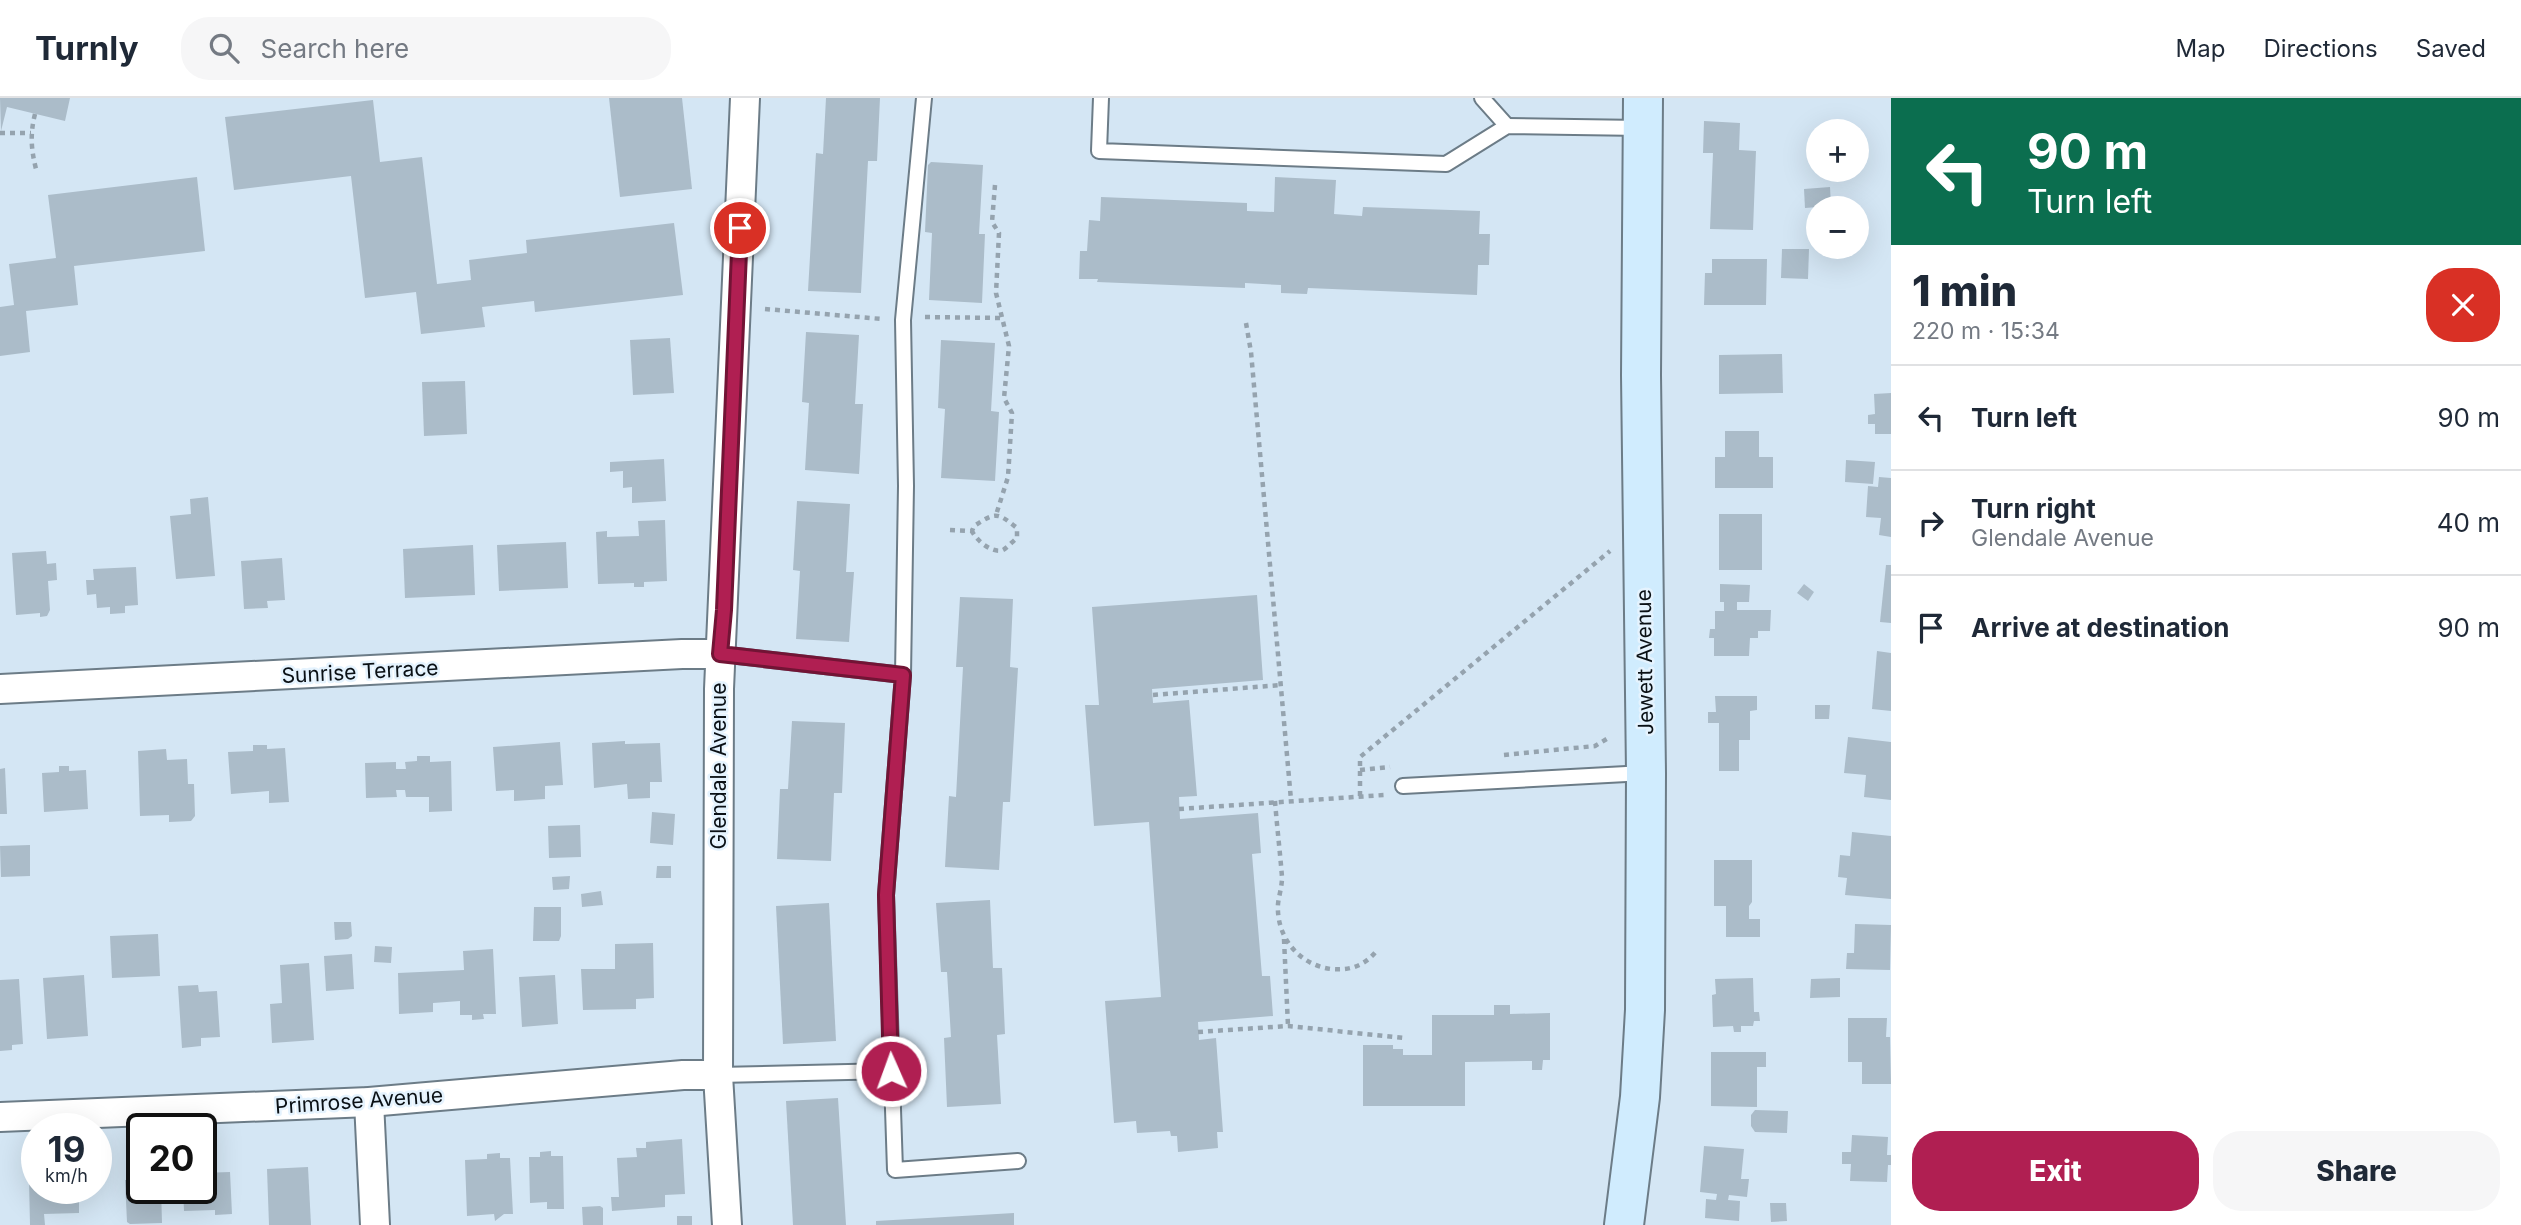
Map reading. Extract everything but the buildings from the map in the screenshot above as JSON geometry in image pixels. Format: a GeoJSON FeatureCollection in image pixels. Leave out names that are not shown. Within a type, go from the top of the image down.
{"type":"FeatureCollection","features":[{"type":"Feature","properties":{"kind":"main road","name":"Jewett Avenue"},"geometry":{"type":"LineString","coordinates":[[1624,1225],[1640,1097],[1645,1010],[1646,773],[1641,375],[1643,113]]}},
{"type":"Feature","properties":{"kind":"street","name":"Glendale Avenue"},"geometry":{"type":"LineString","coordinates":[[727,1225],[718,1075],[720,654],[745,98]]}},
{"type":"Feature","properties":{"kind":"street","name":"Sunrise Terrace"},"geometry":{"type":"LineString","coordinates":[[0,689],[720,654]]}},
{"type":"Feature","properties":{"kind":"street","name":"Primrose Avenue"},"geometry":{"type":"LineString","coordinates":[[0,1117],[369,1102],[683,1074],[718,1075]]}},
{"type":"Feature","properties":{"kind":"street"},"geometry":{"type":"LineString","coordinates":[[369,1102],[374,1225]]}},
{"type":"Feature","properties":{"kind":"lane"},"geometry":{"type":"LineString","coordinates":[[924,98],[903,320],[906,486],[903,675],[886,895],[895,1170],[1018,1161]]}},
{"type":"Feature","properties":{"kind":"lane"},"geometry":{"type":"LineString","coordinates":[[1101,98],[1099,151],[1446,164],[1507,126],[1643,113]]}},
{"type":"Feature","properties":{"kind":"lane"},"geometry":{"type":"LineString","coordinates":[[1482,98],[1507,126]]}},
{"type":"Feature","properties":{"kind":"lane"},"geometry":{"type":"LineString","coordinates":[[720,654],[903,675]]}},
{"type":"Feature","properties":{"kind":"lane"},"geometry":{"type":"LineString","coordinates":[[1404,786],[1646,773]]}},
{"type":"Feature","properties":{"kind":"lane"},"geometry":{"type":"LineString","coordinates":[[718,1075],[891,1071]]}},
{"type":"Feature","properties":{"kind":"path"},"geometry":{"type":"LineString","coordinates":[[35,114],[31,149],[36,169]]}},
{"type":"Feature","properties":{"kind":"path"},"geometry":{"type":"LineString","coordinates":[[0,133],[31,133]]}},
{"type":"Feature","properties":{"kind":"path"},"geometry":{"type":"LineString","coordinates":[[995,185],[992,222],[999,233],[996,293],[1009,346],[1004,398],[1012,413],[1008,477],[996,515]]}},
{"type":"Feature","properties":{"kind":"path"},"geometry":{"type":"LineString","coordinates":[[737,307],[903,320],[919,317],[1002,318]]}},
{"type":"Feature","properties":{"kind":"path"},"geometry":{"type":"LineString","coordinates":[[1246,323],[1251,352],[1291,800]]}},
{"type":"Feature","properties":{"kind":"path"},"geometry":{"type":"LineString","coordinates":[[992,515],[1000,515],[1017,528],[1017,538],[1003,550],[992,550],[974,536],[972,531],[974,526],[992,515]]}},
{"type":"Feature","properties":{"kind":"path"},"geometry":{"type":"LineString","coordinates":[[950,530],[972,531]]}},
{"type":"Feature","properties":{"kind":"path"},"geometry":{"type":"LineString","coordinates":[[1360,796],[1360,757],[1615,548],[1615,561]]}},
{"type":"Feature","properties":{"kind":"path"},"geometry":{"type":"LineString","coordinates":[[1153,695],[1281,685]]}},
{"type":"Feature","properties":{"kind":"path"},"geometry":{"type":"LineString","coordinates":[[1503,755],[1595,746],[1604,743],[1612,735]]}},
{"type":"Feature","properties":{"kind":"path"},"geometry":{"type":"LineString","coordinates":[[1360,770],[1396,766]]}},
{"type":"Feature","properties":{"kind":"path"},"geometry":{"type":"LineString","coordinates":[[1179,809],[1385,794],[1404,786]]}},
{"type":"Feature","properties":{"kind":"path"},"geometry":{"type":"LineString","coordinates":[[1275,802],[1282,882],[1278,905],[1283,935],[1288,1026]]}},
{"type":"Feature","properties":{"kind":"path"},"geometry":{"type":"LineString","coordinates":[[1283,935],[1301,957],[1328,969],[1344,970],[1359,966],[1369,961],[1378,950]]}},
{"type":"Feature","properties":{"kind":"path"},"geometry":{"type":"LineString","coordinates":[[1198,1032],[1288,1026],[1404,1038]]}},
{"type":"Feature","properties":{"kind":"route"},"geometry":{"type":"LineString","coordinates":[[740,228],[720,654],[903,675],[886,895],[891,1071]]}}]}
